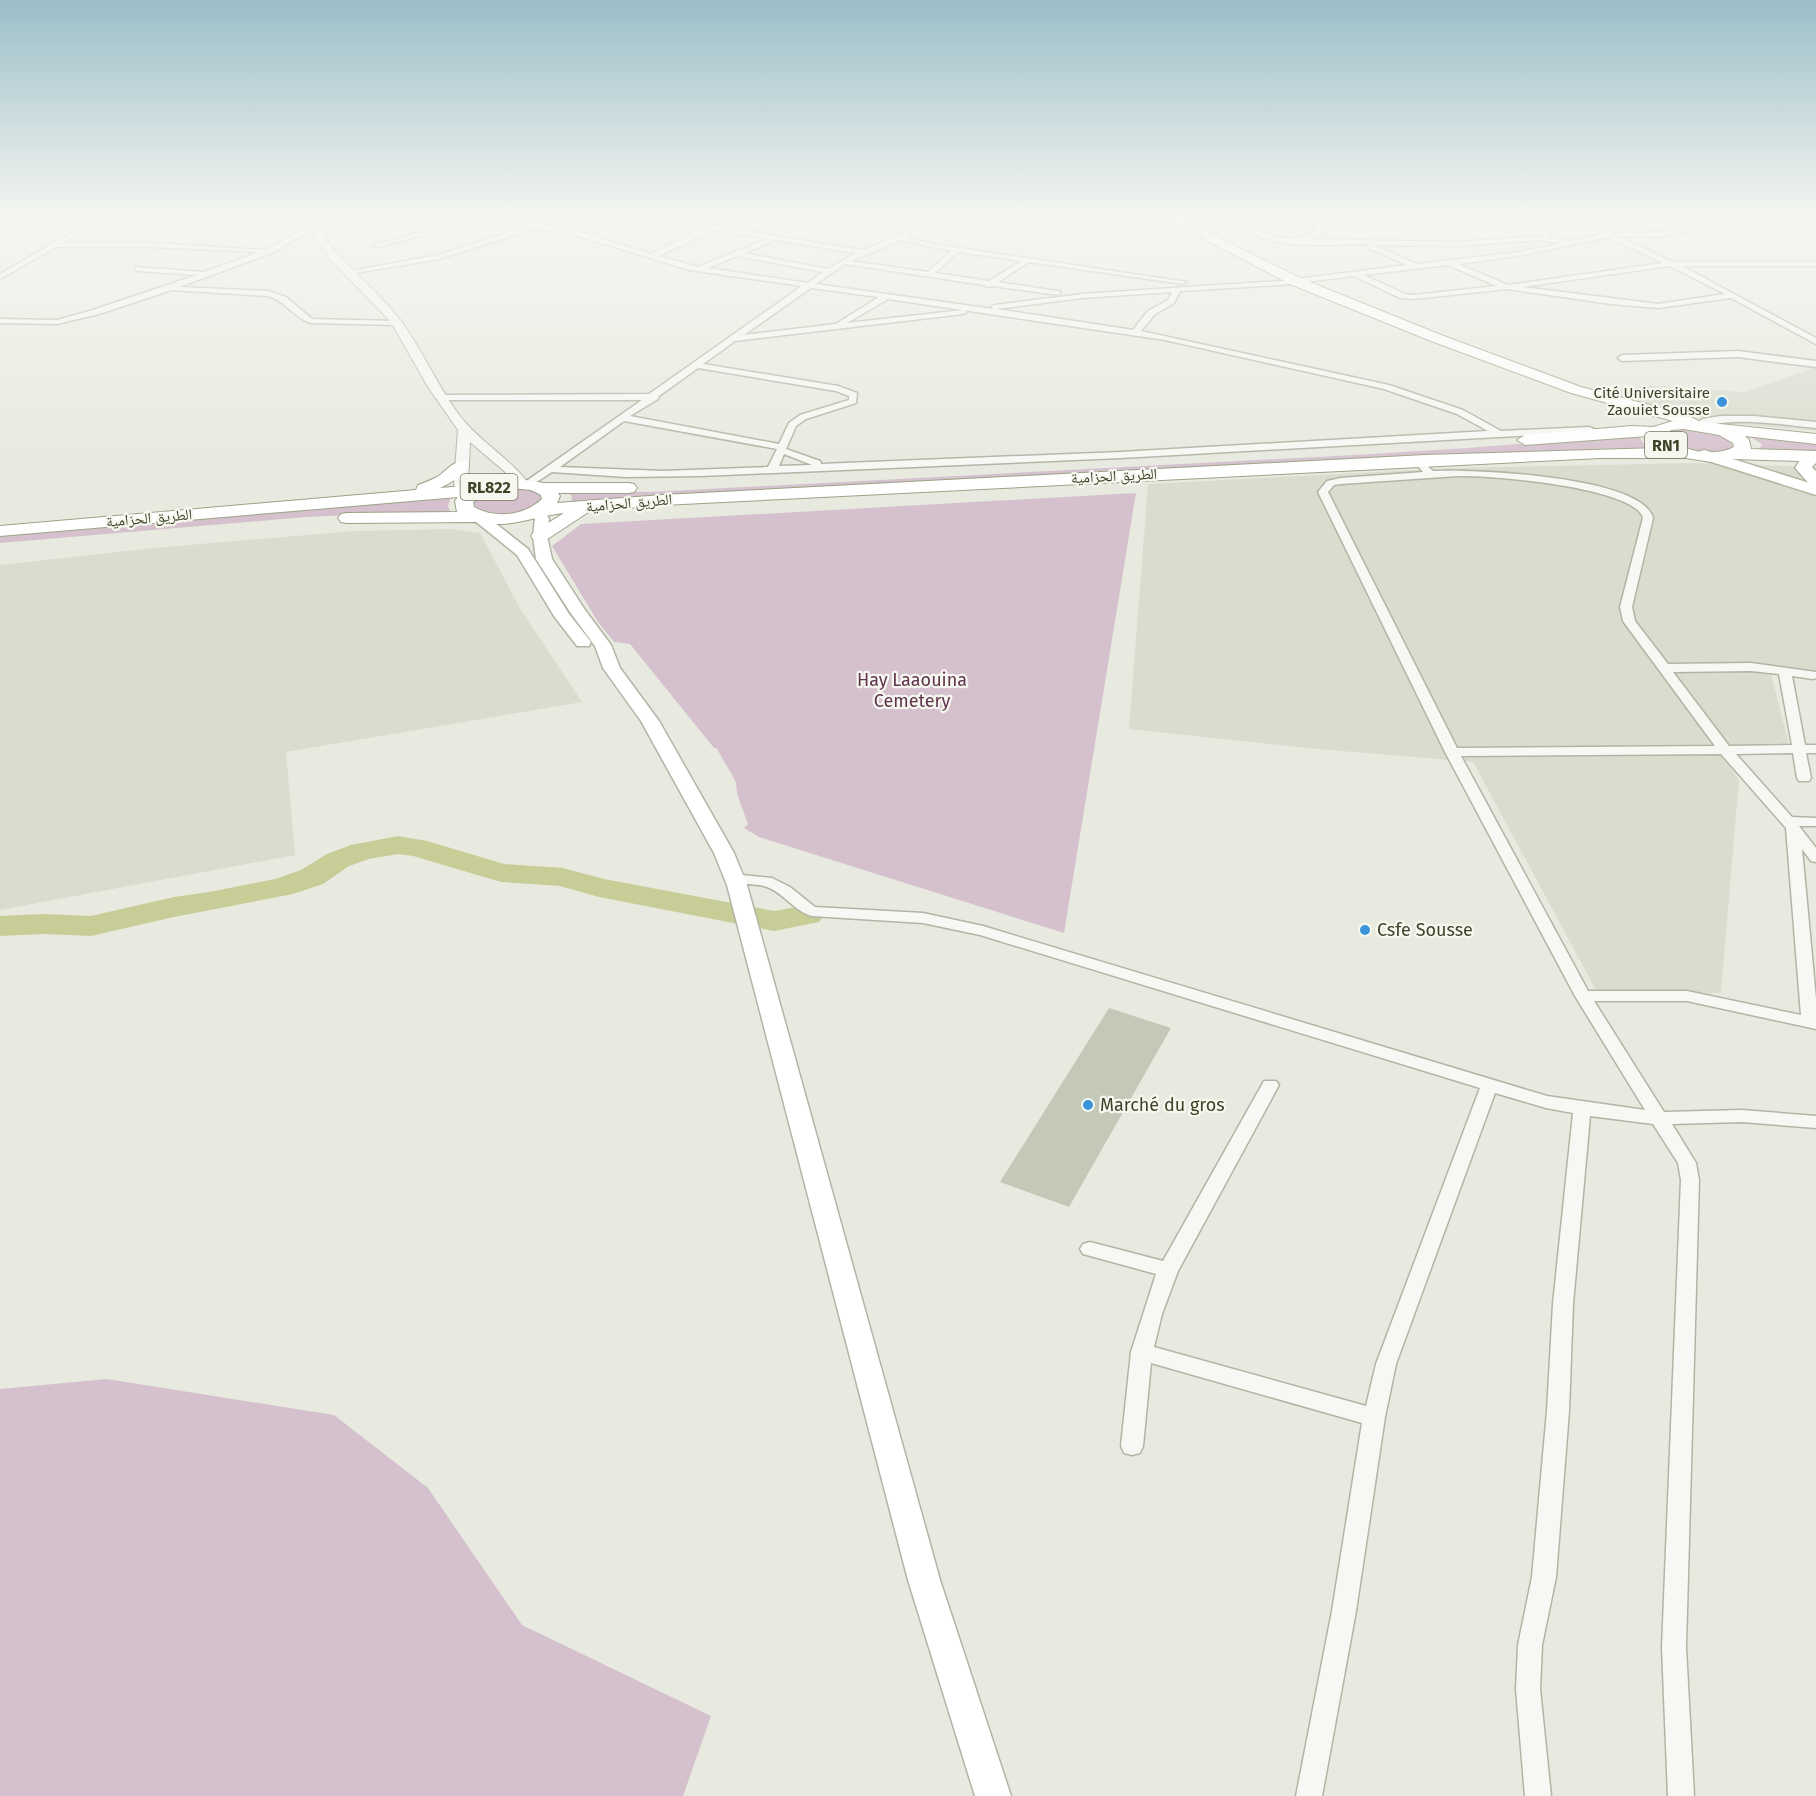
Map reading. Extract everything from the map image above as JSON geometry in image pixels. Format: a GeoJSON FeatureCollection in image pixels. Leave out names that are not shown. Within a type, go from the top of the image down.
{"type":"FeatureCollection","features":[{"type":"Feature","properties":{"kind":"highway","name":"RN1"},"geometry":{"type":"LineString","coordinates":[[1335,301],[1611,424]]}},
{"type":"Feature","properties":{"kind":"highway","name":"RN1"},"geometry":{"type":"LineString","coordinates":[[1341,301],[1554,382],[1734,435],[1745,451]]}},
{"type":"Feature","properties":{"kind":"highway","name":"الطريق الحزامية"},"geometry":{"type":"LineString","coordinates":[[0,531],[468,494],[499,484],[666,487],[1407,449],[1611,424],[1656,432]]}},
{"type":"Feature","properties":{"kind":"highway","name":"RN1"},"geometry":{"type":"LineString","coordinates":[[1702,426],[1675,425],[1656,432],[1656,437],[1666,446],[1696,454],[1745,451]]}},
{"type":"Feature","properties":{"kind":"highway"},"geometry":{"type":"LineString","coordinates":[[1702,426],[1816,439]]}},
{"type":"Feature","properties":{"kind":"highway"},"geometry":{"type":"LineString","coordinates":[[1745,451],[1816,457]]}},
{"type":"Feature","properties":{"kind":"highway","name":"الطريق الحزامية"},"geometry":{"type":"LineString","coordinates":[[0,547],[327,519],[512,518],[539,511],[663,500],[1418,460],[1600,453],[1696,454]]}},
{"type":"Feature","properties":{"kind":"highway"},"geometry":{"type":"LineString","coordinates":[[1816,457],[1807,461],[1803,468],[1816,481]]}},
{"type":"Feature","properties":{"kind":"highway"},"geometry":{"type":"LineString","coordinates":[[396,498],[431,487],[455,473],[461,466]]}},
{"type":"Feature","properties":{"kind":"highway","name":"RL822"},"geometry":{"type":"LineString","coordinates":[[531,485],[551,496],[550,501],[539,511]]}},
{"type":"Feature","properties":{"kind":"highway","name":"RL822"},"geometry":{"type":"LineString","coordinates":[[468,494],[465,510],[478,518]]}},
{"type":"Feature","properties":{"kind":"highway"},"geometry":{"type":"LineString","coordinates":[[540,536],[586,507]]}},
{"type":"Feature","properties":{"kind":"main road","name":"RN1"},"geometry":{"type":"LineString","coordinates":[[1745,451],[1816,481]]}},
{"type":"Feature","properties":{"kind":"main road","name":"RN1"},"geometry":{"type":"LineString","coordinates":[[1696,454],[1753,469],[1816,490]]}},
{"type":"Feature","properties":{"kind":"main road"},"geometry":{"type":"LineString","coordinates":[[539,511],[542,519],[540,536],[544,559],[578,612],[603,645],[612,668],[662,741],[723,853],[735,881],[924,1580],[993,1796]]}},
{"type":"Feature","properties":{"kind":"main road"},"geometry":{"type":"LineString","coordinates":[[478,518],[523,552],[562,616],[588,649],[612,668]]}},
{"type":"Feature","properties":{"kind":"street"},"geometry":{"type":"LineString","coordinates":[[0,321],[57,322],[127,301]]}},
{"type":"Feature","properties":{"kind":"street"},"geometry":{"type":"LineString","coordinates":[[288,301],[305,319],[311,321],[396,323]]}},
{"type":"Feature","properties":{"kind":"street","name":"RL822"},"geometry":{"type":"LineString","coordinates":[[378,301],[396,323],[440,397],[464,430],[531,485]]}},
{"type":"Feature","properties":{"kind":"street"},"geometry":{"type":"LineString","coordinates":[[531,485],[550,469],[699,366],[787,301]]}},
{"type":"Feature","properties":{"kind":"street"},"geometry":{"type":"LineString","coordinates":[[835,327],[878,301]]}},
{"type":"Feature","properties":{"kind":"street"},"geometry":{"type":"LineString","coordinates":[[926,301],[1136,332],[1386,387],[1460,412],[1500,434]]}},
{"type":"Feature","properties":{"kind":"street"},"geometry":{"type":"LineString","coordinates":[[734,339],[1044,301]]}},
{"type":"Feature","properties":{"kind":"street"},"geometry":{"type":"LineString","coordinates":[[1136,332],[1151,313],[1171,301]]}},
{"type":"Feature","properties":{"kind":"street"},"geometry":{"type":"LineString","coordinates":[[1607,301],[1645,306],[1694,301]]}},
{"type":"Feature","properties":{"kind":"street"},"geometry":{"type":"LineString","coordinates":[[1744,301],[1816,341]]}},
{"type":"Feature","properties":{"kind":"street"},"geometry":{"type":"LineString","coordinates":[[1622,358],[1738,354],[1816,364]]}},
{"type":"Feature","properties":{"kind":"street"},"geometry":{"type":"LineString","coordinates":[[699,366],[838,389],[855,395],[853,401],[797,421],[792,425],[772,470]]}},
{"type":"Feature","properties":{"kind":"street"},"geometry":{"type":"LineString","coordinates":[[440,397],[655,397]]}},
{"type":"Feature","properties":{"kind":"street"},"geometry":{"type":"LineString","coordinates":[[624,418],[781,448],[830,467]]}},
{"type":"Feature","properties":{"kind":"street"},"geometry":{"type":"LineString","coordinates":[[1702,426],[1744,420],[1816,425]]}},
{"type":"Feature","properties":{"kind":"street"},"geometry":{"type":"LineString","coordinates":[[550,469],[637,475],[933,464],[1580,430],[1611,424]]}},
{"type":"Feature","properties":{"kind":"street","name":"RL822"},"geometry":{"type":"LineString","coordinates":[[464,430],[461,466],[468,494]]}},
{"type":"Feature","properties":{"kind":"street"},"geometry":{"type":"LineString","coordinates":[[1418,460],[1430,474]]}},
{"type":"Feature","properties":{"kind":"street"},"geometry":{"type":"LineString","coordinates":[[1681,1796],[1674,1647],[1690,1180],[1687,1163],[1583,996],[1452,752],[1323,492],[1324,489],[1331,483],[1341,481],[1430,474],[1483,473],[1564,484],[1615,494],[1646,510],[1648,518],[1626,607],[1629,621],[1726,751],[1791,825],[1816,858]]}},
{"type":"Feature","properties":{"kind":"street"},"geometry":{"type":"LineString","coordinates":[[1664,668],[1751,667],[1813,675]]}},
{"type":"Feature","properties":{"kind":"street"},"geometry":{"type":"LineString","coordinates":[[1785,672],[1804,778]]}},
{"type":"Feature","properties":{"kind":"street"},"geometry":{"type":"LineString","coordinates":[[1452,752],[1816,749]]}},
{"type":"Feature","properties":{"kind":"street"},"geometry":{"type":"LineString","coordinates":[[1791,825],[1816,822]]}},
{"type":"Feature","properties":{"kind":"street"},"geometry":{"type":"LineString","coordinates":[[1583,996],[1687,996],[1813,1024],[1791,825]]}},
{"type":"Feature","properties":{"kind":"street"},"geometry":{"type":"LineString","coordinates":[[735,881],[767,881],[784,889],[804,908],[812,911],[922,918],[983,931],[1489,1086],[1582,1109],[1659,1118],[1742,1116],[1816,1122]]}},
{"type":"Feature","properties":{"kind":"street"},"geometry":{"type":"LineString","coordinates":[[1132,1446],[1141,1352],[1154,1302],[1168,1270],[1270,1085]]}},
{"type":"Feature","properties":{"kind":"street"},"geometry":{"type":"LineString","coordinates":[[1309,1796],[1344,1611],[1374,1417],[1386,1364],[1489,1086]]}},
{"type":"Feature","properties":{"kind":"street"},"geometry":{"type":"LineString","coordinates":[[1538,1796],[1528,1689],[1530,1645],[1544,1577],[1558,1411],[1563,1304],[1582,1109]]}},
{"type":"Feature","properties":{"kind":"street"},"geometry":{"type":"LineString","coordinates":[[1090,1249],[1168,1270]]}},
{"type":"Feature","properties":{"kind":"street"},"geometry":{"type":"LineString","coordinates":[[1141,1352],[1374,1417]]}},
{"type":"Feature","properties":{"kind":"shaded area","name":"Cité Universitaire Zaouiet Sousse"},"geometry":{"type":"Polygon","coordinates":[[[1816,367],[1816,431],[1738,424],[1652,409],[1604,395],[1645,385],[1745,392],[1816,367]]]}},
{"type":"Feature","properties":{"kind":"shaded area"},"geometry":{"type":"Polygon","coordinates":[[[1695,463],[1816,467],[1816,678],[1771,674],[1789,745],[1716,748],[1739,780],[1721,993],[1597,992],[1473,762],[1317,749],[1129,729],[1148,484],[1454,468],[1695,463]]]}},
{"type":"Feature","properties":{"kind":"shaded area"},"geometry":{"type":"Polygon","coordinates":[[[451,529],[480,533],[521,610],[582,702],[286,752],[295,855],[0,910],[0,565],[153,548],[355,531],[451,529]]]}},
{"type":"Feature","properties":{"kind":"green space"},"geometry":{"type":"Polygon","coordinates":[[[1678,429],[1709,430],[1732,441],[1733,445],[1731,448],[1716,452],[1688,450],[1667,437],[1667,433],[1678,429]]]}},
{"type":"Feature","properties":{"kind":"green space"},"geometry":{"type":"Polygon","coordinates":[[[1740,431],[1816,441],[1816,452],[1758,451],[1762,444],[1740,431]]]}},
{"type":"Feature","properties":{"kind":"green space"},"geometry":{"type":"Polygon","coordinates":[[[1637,434],[1645,445],[1661,451],[570,506],[572,498],[569,491],[651,492],[1355,455],[1637,434]]]}},
{"type":"Feature","properties":{"kind":"green space"},"geometry":{"type":"Polygon","coordinates":[[[512,487],[535,491],[541,496],[542,501],[527,512],[508,516],[489,514],[472,507],[472,502],[486,492],[512,487]]]}},
{"type":"Feature","properties":{"kind":"green space","name":"Hay Laaouina Cemetery"},"geometry":{"type":"Polygon","coordinates":[[[1136,493],[1064,933],[759,837],[744,828],[748,824],[737,794],[736,782],[717,749],[630,644],[614,642],[598,622],[552,546],[581,524],[1136,493]]]}},
{"type":"Feature","properties":{"kind":"green space"},"geometry":{"type":"Polygon","coordinates":[[[452,494],[448,506],[451,513],[416,512],[306,517],[0,543],[0,533],[452,494]]]}},
{"type":"Feature","properties":{"kind":"green space"},"geometry":{"type":"Polygon","coordinates":[[[107,1379],[334,1415],[428,1488],[522,1625],[711,1716],[683,1796],[0,1796],[0,1389],[107,1379]]]}},
{"type":"Feature","properties":{"kind":"building","name":"Marché du gros"},"geometry":{"type":"Polygon","coordinates":[[[1109,1008],[1171,1028],[1069,1207],[1000,1182],[1109,1008]]]}},
{"type":"Feature","properties":{"kind":"waterway"},"geometry":{"type":"LineString","coordinates":[[0,926],[44,924],[91,926],[174,907],[209,902],[282,887],[312,877],[338,860],[362,851],[398,845],[416,847],[501,873],[563,877],[599,888],[774,921],[808,915]]}},
{"type":"Feature","properties":{"kind":"place","name":"Cité Universitaire Zaouiet Sousse"},"geometry":{"type":"Point","coordinates":[1722,402]}},
{"type":"Feature","properties":{"kind":"place","name":"Csfe Sousse"},"geometry":{"type":"Point","coordinates":[1365,930]}},
{"type":"Feature","properties":{"kind":"place","name":"Marché du gros"},"geometry":{"type":"Point","coordinates":[1088,1105]}}]}
